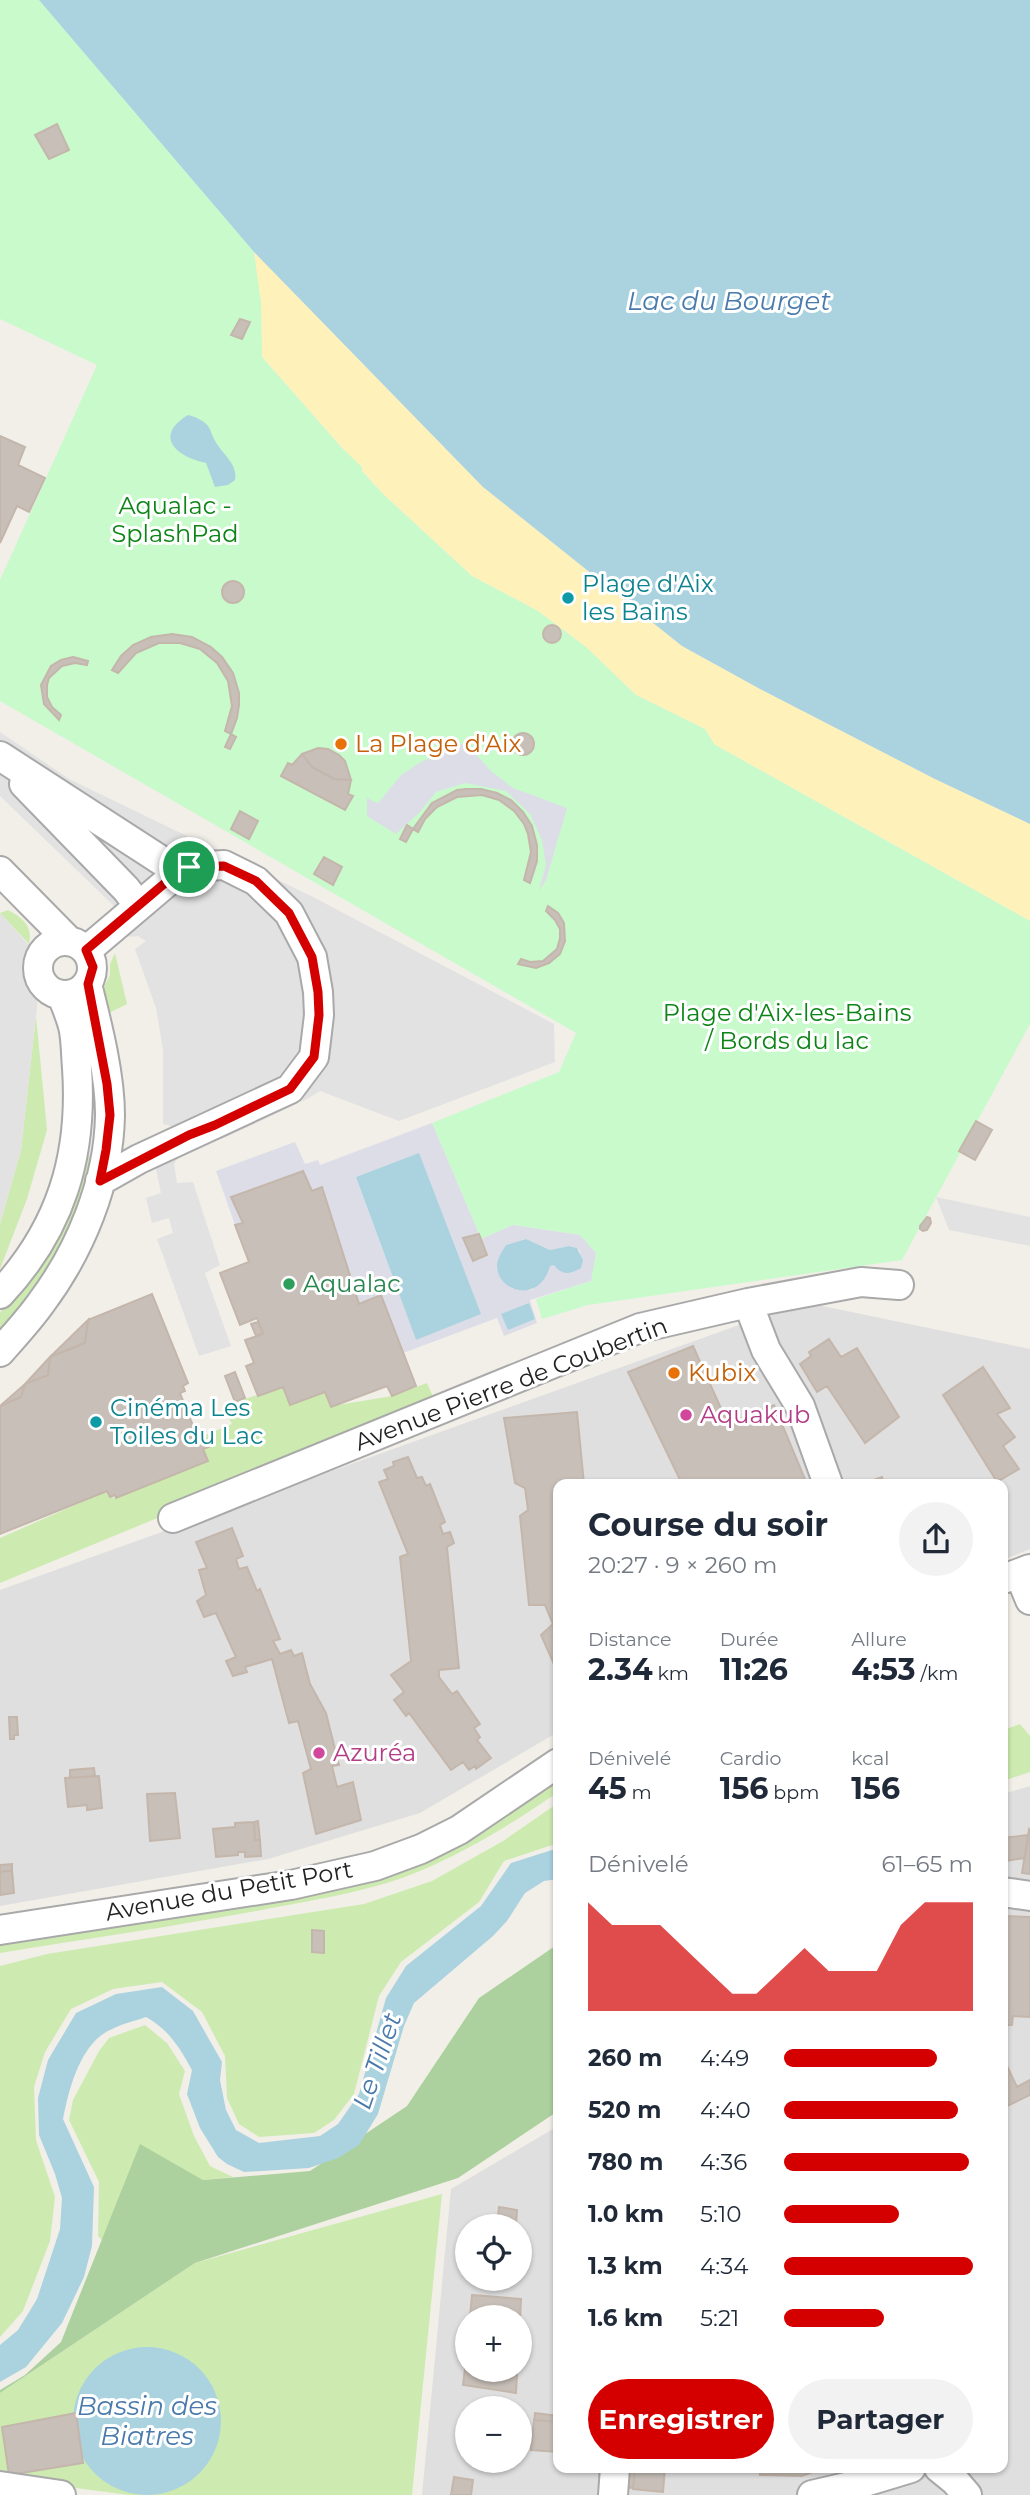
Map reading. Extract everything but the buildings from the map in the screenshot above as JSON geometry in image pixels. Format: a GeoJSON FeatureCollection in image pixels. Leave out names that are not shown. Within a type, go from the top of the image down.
{"type":"FeatureCollection","features":[{"type":"Feature","properties":{"kind":"street"},"geometry":{"type":"LineString","coordinates":[[0,758],[184,869]]}},
{"type":"Feature","properties":{"kind":"street"},"geometry":{"type":"LineString","coordinates":[[0,758],[126,889],[139,906]]}},
{"type":"Feature","properties":{"kind":"street"},"geometry":{"type":"LineString","coordinates":[[88,984],[76,993],[62,995],[47,989],[29,962],[41,955],[46,948],[61,941],[78,946],[139,906],[184,869],[224,866],[256,881],[289,913],[312,957],[318,992],[314,1057],[290,1089],[139,1159],[100,1181]]}},
{"type":"Feature","properties":{"kind":"street"},"geometry":{"type":"LineString","coordinates":[[0,871],[78,946],[93,967],[88,984],[107,1084],[110,1115],[100,1181],[78,1243],[41,1305],[0,1352]]}},
{"type":"Feature","properties":{"kind":"street"},"geometry":{"type":"LineString","coordinates":[[0,1294],[21,1272],[37,1249],[60,1205],[75,1149],[79,1105],[74,1030],[62,995]]}},
{"type":"Feature","properties":{"kind":"street","name":"Avenue Pierre de Coubertin"},"geometry":{"type":"LineString","coordinates":[[173,1518],[640,1328],[748,1303],[861,1282],[899,1285]]}},
{"type":"Feature","properties":{"kind":"street"},"geometry":{"type":"LineString","coordinates":[[748,1303],[766,1350],[800,1406],[826,1479]]}},
{"type":"Feature","properties":{"kind":"street","name":"Avenue du Petit Port"},"geometry":{"type":"LineString","coordinates":[[0,1930],[291,1885],[375,1866],[421,1849],[459,1830],[553,1766]]}},
{"type":"Feature","properties":{"kind":"street"},"geometry":{"type":"LineString","coordinates":[[1008,1893],[1030,1896]]}},
{"type":"Feature","properties":{"kind":"street"},"geometry":{"type":"LineString","coordinates":[[612,2495],[614,2473]]}},
{"type":"Feature","properties":{"kind":"street"},"geometry":{"type":"LineString","coordinates":[[812,2495],[895,2473]]}},
{"type":"Feature","properties":{"kind":"street"},"geometry":{"type":"LineString","coordinates":[[945,2473],[967,2495]]}},
{"type":"Feature","properties":{"kind":"street"},"geometry":{"type":"LineString","coordinates":[[0,2487],[61,2495]]}},
{"type":"Feature","properties":{"kind":"shaded area"},"geometry":{"type":"Polygon","coordinates":[[[0,732],[69,779],[313,897],[554,1024],[555,1062],[399,1121],[320,1091],[224,1138],[183,1151],[174,1164],[177,1183],[193,1182],[220,1265],[205,1273],[231,1346],[199,1356],[157,1239],[173,1233],[169,1218],[152,1223],[146,1198],[161,1193],[152,1150],[175,1127],[163,1124],[163,1050],[156,1008],[135,949],[146,941],[138,936],[129,937],[113,905],[0,796],[0,732]]]}},
{"type":"Feature","properties":{"kind":"shaded area"},"geometry":{"type":"Polygon","coordinates":[[[465,743],[492,772],[513,788],[567,808],[546,880],[539,891],[546,865],[542,840],[530,814],[506,791],[465,783],[436,792],[419,813],[396,834],[367,816],[367,798],[379,802],[401,775],[421,762],[465,743]]]}},
{"type":"Feature","properties":{"kind":"shaded area"},"geometry":{"type":"Polygon","coordinates":[[[0,913],[28,944],[35,947],[33,975],[38,998],[21,1150],[0,1224],[0,913]]]}},
{"type":"Feature","properties":{"kind":"shaded area"},"geometry":{"type":"Polygon","coordinates":[[[432,1123],[479,1234],[463,1238],[473,1261],[487,1255],[481,1239],[513,1225],[580,1235],[596,1253],[591,1281],[530,1300],[537,1323],[504,1336],[497,1318],[403,1353],[359,1304],[322,1188],[312,1191],[303,1171],[232,1196],[243,1223],[235,1225],[216,1171],[295,1142],[305,1164],[318,1160],[320,1165],[432,1123]],[[419,1154],[356,1177],[416,1340],[419,1154]],[[526,1239],[506,1245],[497,1261],[511,1288],[532,1290],[549,1266],[581,1253],[577,1248],[569,1246],[550,1250],[526,1239]]]}},
{"type":"Feature","properties":{"kind":"shaded area"},"geometry":{"type":"Polygon","coordinates":[[[936,1197],[1030,1217],[1030,1246],[949,1230],[936,1197]]]}},
{"type":"Feature","properties":{"kind":"shaded area"},"geometry":{"type":"Polygon","coordinates":[[[803,1302],[1030,1349],[1030,1549],[1008,1558],[1008,1479],[553,1479],[553,1735],[420,1813],[268,1859],[0,1906],[0,1590],[803,1302]]]}},
{"type":"Feature","properties":{"kind":"shaded area"},"geometry":{"type":"Polygon","coordinates":[[[1030,1786],[1030,2495],[422,2495],[451,2189],[553,2129],[553,2473],[1008,2473],[1008,1793],[1030,1786]]]}},
{"type":"Feature","properties":{"kind":"green space","name":"Plage d'Aix-les-Bains / Bords du lac"},"geometry":{"type":"Polygon","coordinates":[[[0,0],[39,0],[254,252],[261,303],[262,357],[362,467],[362,471],[383,494],[472,576],[538,611],[586,647],[636,695],[705,729],[714,744],[1030,921],[1030,1024],[902,1260],[588,1305],[542,1319],[536,1299],[591,1281],[580,1235],[513,1225],[481,1239],[432,1123],[559,1072],[576,1033],[0,701],[0,580],[97,365],[0,319],[0,0]]]}},
{"type":"Feature","properties":{"kind":"green space"},"geometry":{"type":"Polygon","coordinates":[[[8,910],[26,923],[30,932],[29,944],[0,913],[8,910]]]}},
{"type":"Feature","properties":{"kind":"green space"},"geometry":{"type":"Polygon","coordinates":[[[115,953],[127,1004],[107,1014],[102,991],[110,975],[110,964],[115,953]]]}},
{"type":"Feature","properties":{"kind":"green space"},"geometry":{"type":"Polygon","coordinates":[[[36,1016],[47,1130],[27,1199],[0,1269],[0,1224],[21,1150],[36,1016]]]}},
{"type":"Feature","properties":{"kind":"green space"},"geometry":{"type":"Polygon","coordinates":[[[86,1156],[96,1157],[80,1225],[0,1347],[0,1312],[24,1286],[56,1242],[78,1194],[86,1156]]]}},
{"type":"Feature","properties":{"kind":"green space"},"geometry":{"type":"Polygon","coordinates":[[[427,1383],[436,1403],[0,1583],[0,1538],[107,1491],[110,1497],[116,1498],[207,1461],[203,1449],[208,1446],[198,1438],[232,1424],[222,1407],[283,1386],[291,1405],[326,1392],[332,1406],[392,1396],[427,1383]]]}},
{"type":"Feature","properties":{"kind":"green space"},"geometry":{"type":"Polygon","coordinates":[[[1020,1724],[1030,1736],[1030,1772],[1008,1779],[1008,1728],[1020,1724]]]}},
{"type":"Feature","properties":{"kind":"green space"},"geometry":{"type":"Polygon","coordinates":[[[553,1780],[553,1795],[508,1825],[438,1863],[385,1883],[331,1897],[242,1914],[0,1953],[0,1944],[269,1900],[553,1780]]]}},
{"type":"Feature","properties":{"kind":"green space"},"geometry":{"type":"Polygon","coordinates":[[[553,1806],[553,1845],[504,1861],[479,1902],[401,1962],[379,1996],[354,2094],[334,2120],[314,2133],[259,2137],[239,2124],[227,2098],[225,2056],[202,2012],[162,1982],[113,1989],[71,2009],[45,2052],[34,2087],[36,2140],[55,2197],[50,2241],[23,2311],[0,2337],[0,1966],[47,1954],[364,1904],[432,1881],[503,1841],[553,1806]]]}},
{"type":"Feature","properties":{"kind":"green space"},"geometry":{"type":"Polygon","coordinates":[[[553,1947],[553,2114],[458,2178],[195,2263],[0,2393],[0,2390],[25,2375],[61,2342],[140,2144],[203,2180],[310,2171],[407,2106],[479,1998],[553,1947]]]}},
{"type":"Feature","properties":{"kind":"green space"},"geometry":{"type":"Polygon","coordinates":[[[145,2025],[167,2043],[185,2071],[179,2094],[194,2136],[210,2166],[233,2177],[203,2180],[140,2145],[103,2241],[98,2236],[99,2182],[69,2120],[73,2100],[99,2051],[109,2038],[145,2025]]]}},
{"type":"Feature","properties":{"kind":"green space"},"geometry":{"type":"Polygon","coordinates":[[[442,2194],[412,2495],[129,2495],[0,2478],[0,2393],[195,2263],[442,2194]]]}},
{"type":"Feature","properties":{"kind":"sand","name":"Plage d'Aix les Bains"},"geometry":{"type":"Polygon","coordinates":[[[254,252],[483,487],[682,646],[935,779],[1030,824],[1030,921],[714,744],[705,729],[636,695],[586,647],[538,611],[472,576],[383,494],[262,357],[254,252]]]}},
{"type":"Feature","properties":{"kind":"water","name":"Lac du Bourget"},"geometry":{"type":"Polygon","coordinates":[[[39,0],[1030,0],[1030,824],[935,779],[682,646],[483,487],[254,252],[39,0]]]}},
{"type":"Feature","properties":{"kind":"water"},"geometry":{"type":"Polygon","coordinates":[[[188,415],[208,426],[232,464],[235,480],[228,485],[215,487],[206,463],[186,456],[173,445],[170,438],[172,431],[177,423],[188,415]]]}},
{"type":"Feature","properties":{"kind":"water"},"geometry":{"type":"Polygon","coordinates":[[[419,1153],[481,1314],[416,1340],[356,1177],[419,1153]]]}},
{"type":"Feature","properties":{"kind":"water"},"geometry":{"type":"Polygon","coordinates":[[[526,1239],[550,1250],[569,1246],[577,1248],[583,1260],[581,1268],[567,1273],[554,1265],[550,1266],[538,1286],[529,1290],[511,1288],[499,1275],[498,1260],[506,1245],[526,1239]]]}},
{"type":"Feature","properties":{"kind":"water"},"geometry":{"type":"Polygon","coordinates":[[[529,1303],[535,1319],[508,1330],[501,1314],[529,1303]]]}},
{"type":"Feature","properties":{"kind":"water","name":"Le Tillet"},"geometry":{"type":"Polygon","coordinates":[[[553,1850],[553,1880],[544,1881],[525,1893],[507,1921],[493,1936],[414,2003],[404,2026],[378,2114],[359,2145],[338,2158],[309,2168],[244,2172],[218,2157],[200,2128],[187,2094],[192,2070],[178,2047],[154,2022],[146,2017],[114,2028],[91,2046],[78,2068],[63,2119],[94,2187],[92,2246],[84,2277],[62,2323],[26,2367],[0,2382],[0,2345],[18,2330],[37,2299],[60,2229],[62,2198],[39,2135],[38,2098],[48,2060],[76,2013],[116,1994],[162,1987],[193,2011],[222,2062],[220,2080],[226,2110],[236,2130],[259,2143],[320,2136],[338,2124],[359,2094],[386,1998],[406,1966],[481,1906],[511,1863],[553,1850]]]}},
{"type":"Feature","properties":{"kind":"water","name":"Bassin des Biatres"},"geometry":{"type":"Polygon","coordinates":[[[147,2347],[175,2352],[199,2369],[216,2393],[221,2421],[216,2449],[199,2473],[175,2490],[147,2495],[119,2490],[95,2473],[78,2449],[73,2421],[78,2393],[95,2369],[119,2352],[147,2347]]]}},
{"type":"Feature","properties":{"kind":"place","name":"Plage d'Aix les Bains"},"geometry":{"type":"Point","coordinates":[568,598]}},
{"type":"Feature","properties":{"kind":"place","name":"La Plage d'Aix"},"geometry":{"type":"Point","coordinates":[341,744]}},
{"type":"Feature","properties":{"kind":"place","name":"Aqualac"},"geometry":{"type":"Point","coordinates":[289,1284]}},
{"type":"Feature","properties":{"kind":"place","name":"Kubix"},"geometry":{"type":"Point","coordinates":[674,1373]}},
{"type":"Feature","properties":{"kind":"place","name":"Aquakub"},"geometry":{"type":"Point","coordinates":[686,1415]}},
{"type":"Feature","properties":{"kind":"place","name":"Cinéma Les Toiles du Lac"},"geometry":{"type":"Point","coordinates":[96,1422]}},
{"type":"Feature","properties":{"kind":"place","name":"Azuréa"},"geometry":{"type":"Point","coordinates":[319,1753]}},
{"type":"Feature","properties":{"kind":"route"},"geometry":{"type":"LineString","coordinates":[[224,866],[256,881],[289,913],[312,957],[319,1015],[314,1057],[290,1089],[139,1159],[100,1181],[110,1115],[107,1084],[88,984],[93,967],[86,950],[178,872],[189,867],[224,866]]}},
{"type":"Feature","properties":{"kind":"park label","name":"Aqualac - SplashPad"},"geometry":{"type":"Point","coordinates":[175,520]}}]}
